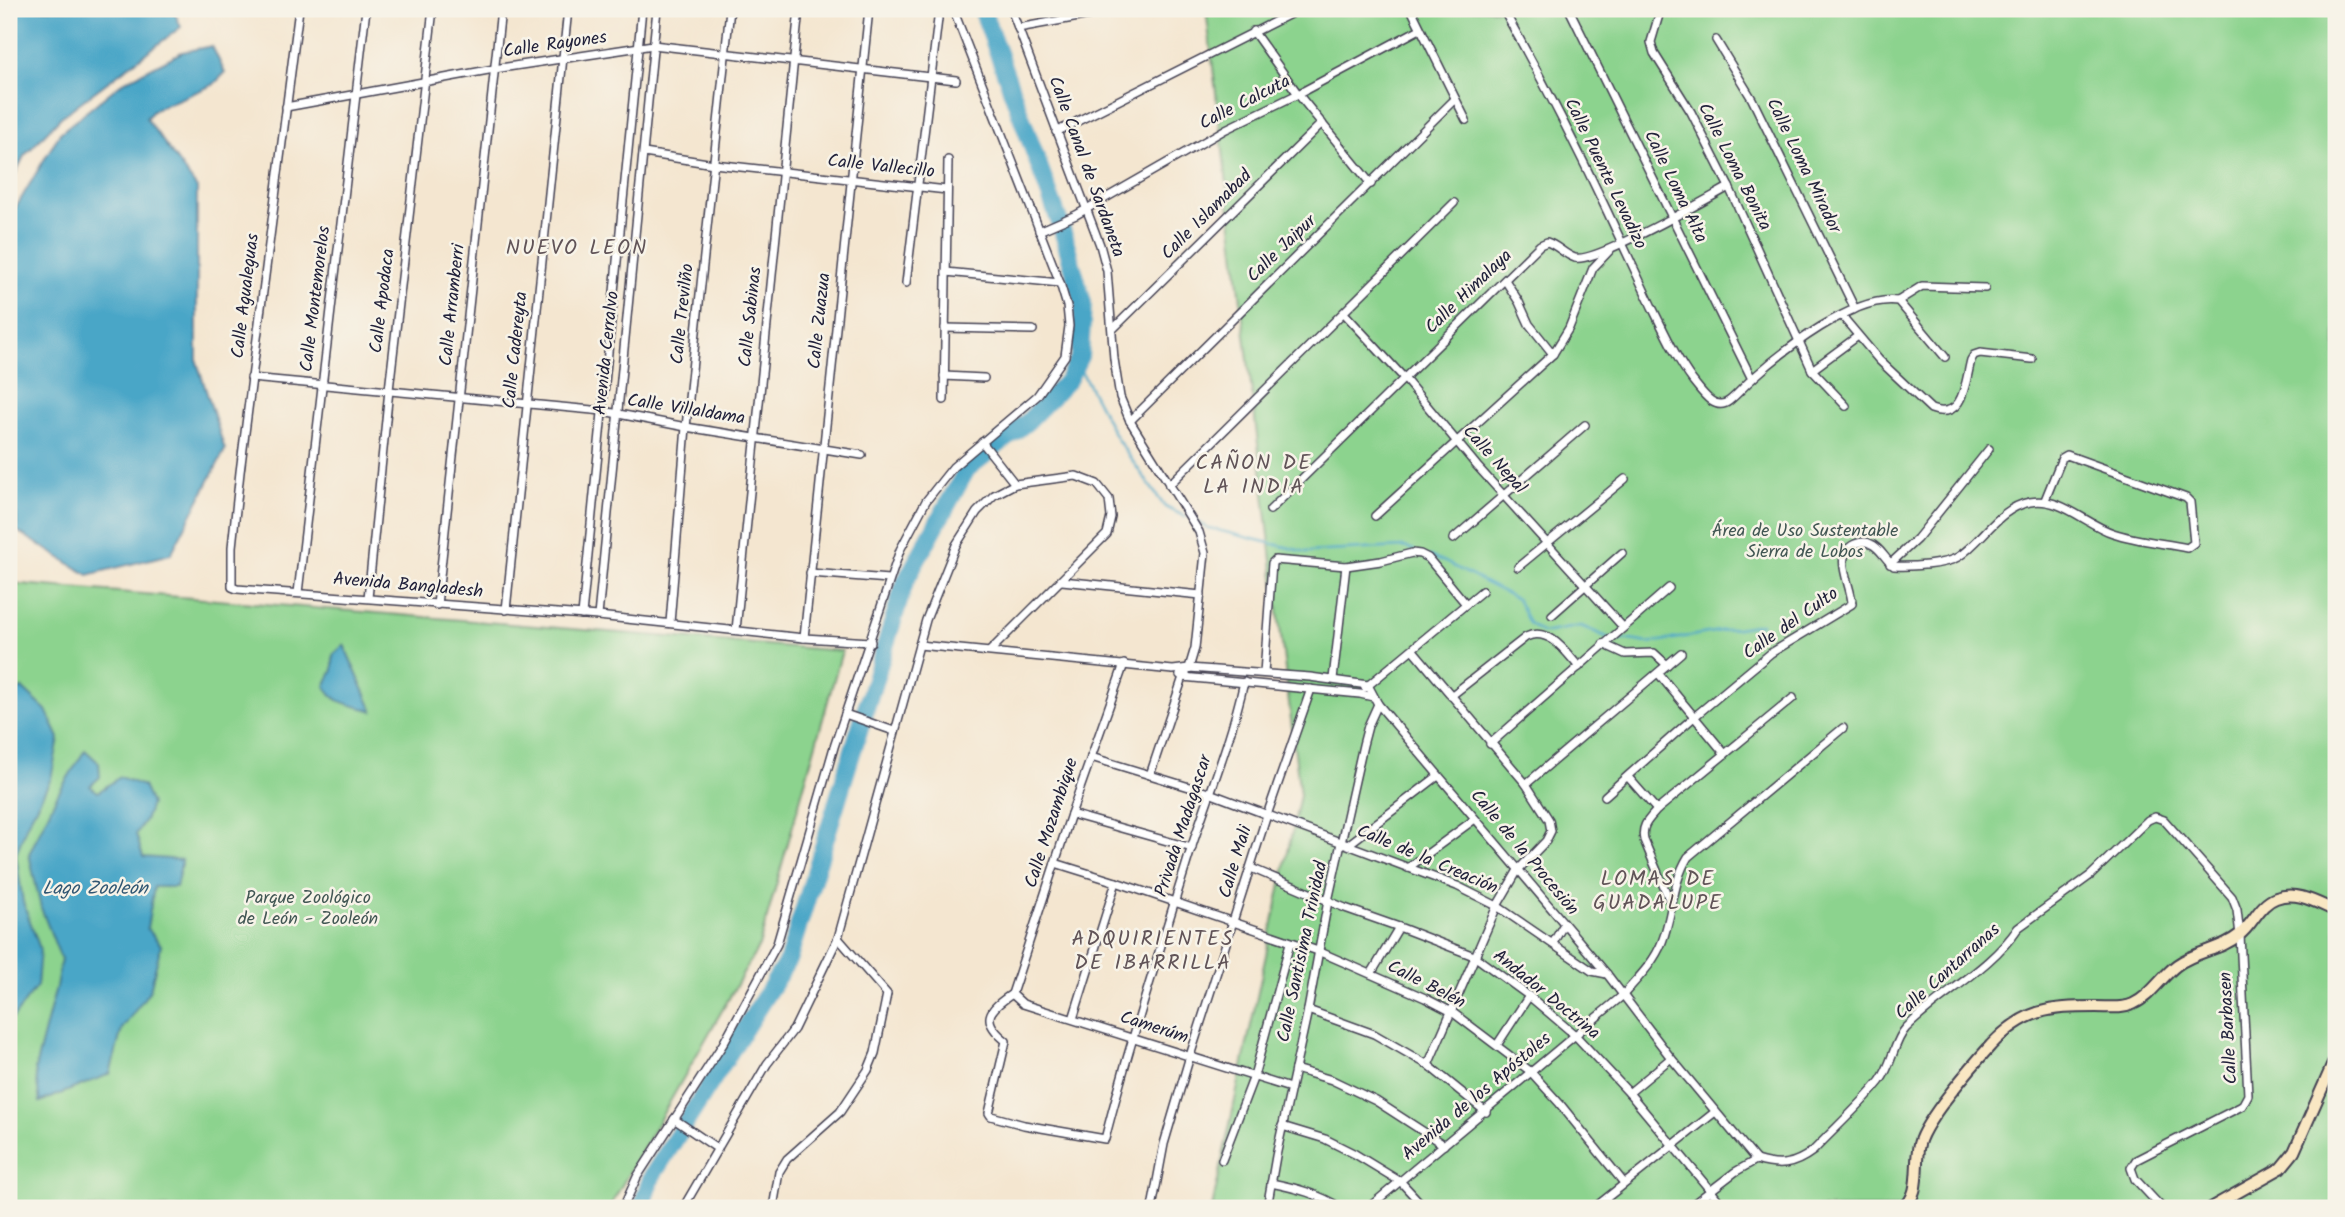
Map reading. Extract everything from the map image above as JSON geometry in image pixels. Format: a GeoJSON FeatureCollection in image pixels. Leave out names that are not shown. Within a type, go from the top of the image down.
{"type":"FeatureCollection","features":[{"type":"Feature","properties":{"kind":"street","name":"Calle Agualeguas"},"geometry":{"type":"LineString","coordinates":[[232,587],[234,524],[299,9]]}},
{"type":"Feature","properties":{"kind":"street","name":"Calle Montemorelos"},"geometry":{"type":"LineString","coordinates":[[298,593],[366,9]]}},
{"type":"Feature","properties":{"kind":"street","name":"Calle Apodaca"},"geometry":{"type":"LineString","coordinates":[[368,598],[388,390],[433,9]]}},
{"type":"Feature","properties":{"kind":"street","name":"Calle Arramberri"},"geometry":{"type":"LineString","coordinates":[[437,605],[501,9]]}},
{"type":"Feature","properties":{"kind":"street","name":"Calle Cadereyta"},"geometry":{"type":"LineString","coordinates":[[506,610],[568,9]]}},
{"type":"Feature","properties":{"kind":"street","name":"Avenida Cerralvo"},"geometry":{"type":"LineString","coordinates":[[582,615],[642,9]]}},
{"type":"Feature","properties":{"kind":"street","name":"Avenida Cerralvo"},"geometry":{"type":"LineString","coordinates":[[598,616],[657,9]]}},
{"type":"Feature","properties":{"kind":"street","name":"Calle Trevilño"},"geometry":{"type":"LineString","coordinates":[[670,623],[686,427],[730,9]]}},
{"type":"Feature","properties":{"kind":"street","name":"Calle Sabinas"},"geometry":{"type":"LineString","coordinates":[[736,630],[799,9]]}},
{"type":"Feature","properties":{"kind":"street","name":"Calle Zuazua"},"geometry":{"type":"LineString","coordinates":[[804,638],[869,9]]}},
{"type":"Feature","properties":{"kind":"street"},"geometry":{"type":"LineString","coordinates":[[623,1208],[637,1177],[723,1044],[777,944],[845,714],[890,579],[901,550],[926,501],[953,467],[984,444],[1037,396],[1065,356],[1069,326],[1067,306],[1060,283],[953,9]]}},
{"type":"Feature","properties":{"kind":"street","name":"Calle Canal de Sardaneta"},"geometry":{"type":"LineString","coordinates":[[1011,9],[1107,271],[1120,397],[1130,421],[1199,532],[1205,553],[1201,595]]}},
{"type":"Feature","properties":{"kind":"street"},"geometry":{"type":"LineString","coordinates":[[1018,28],[1123,9]]}},
{"type":"Feature","properties":{"kind":"street"},"geometry":{"type":"LineString","coordinates":[[1056,132],[1300,9]]}},
{"type":"Feature","properties":{"kind":"street"},"geometry":{"type":"LineString","coordinates":[[1411,9],[1466,120]]}},
{"type":"Feature","properties":{"kind":"street","name":"Calle Puente Levadizo"},"geometry":{"type":"LineString","coordinates":[[1503,9],[1591,177],[1675,354],[1694,382],[1716,405],[1729,401],[1752,379]]}},
{"type":"Feature","properties":{"kind":"street","name":"Calle Loma Alta"},"geometry":{"type":"LineString","coordinates":[[1569,9],[1752,379]]}},
{"type":"Feature","properties":{"kind":"street","name":"Calle Loma Bonita"},"geometry":{"type":"LineString","coordinates":[[1658,9],[1659,15],[1651,42],[1654,53],[1690,112],[1729,187],[1812,370],[1846,406]]}},
{"type":"Feature","properties":{"kind":"street"},"geometry":{"type":"LineString","coordinates":[[906,283],[938,19]]}},
{"type":"Feature","properties":{"kind":"street","name":"Calle Calcuta"},"geometry":{"type":"LineString","coordinates":[[1039,231],[1076,215],[1226,129],[1420,29]]}},
{"type":"Feature","properties":{"kind":"street"},"geometry":{"type":"LineString","coordinates":[[1253,31],[1298,94],[1371,184]]}},
{"type":"Feature","properties":{"kind":"street","name":"Calle Loma Mirador"},"geometry":{"type":"LineString","coordinates":[[1716,40],[1752,99],[1855,309]]}},
{"type":"Feature","properties":{"kind":"street","name":"Calle Rayones"},"geometry":{"type":"LineString","coordinates":[[286,107],[357,92],[653,45],[956,80]]}},
{"type":"Feature","properties":{"kind":"street","name":"Calle Jaipur"},"geometry":{"type":"LineString","coordinates":[[1130,421],[1455,99]]}},
{"type":"Feature","properties":{"kind":"street","name":"Calle Islamabad"},"geometry":{"type":"LineString","coordinates":[[1113,329],[1322,123]]}},
{"type":"Feature","properties":{"kind":"street","name":"Calle Vallecillo"},"geometry":{"type":"LineString","coordinates":[[644,153],[714,164],[947,190],[944,400]]}},
{"type":"Feature","properties":{"kind":"street"},"geometry":{"type":"LineString","coordinates":[[947,190],[948,160]]}},
{"type":"Feature","properties":{"kind":"street","name":"Calle Himalaya"},"geometry":{"type":"LineString","coordinates":[[1270,510],[1540,245],[1547,242],[1573,258],[1581,258],[1622,244],[1729,187]]}},
{"type":"Feature","properties":{"kind":"street"},"geometry":{"type":"LineString","coordinates":[[1169,485],[1454,203]]}},
{"type":"Feature","properties":{"kind":"street"},"geometry":{"type":"LineString","coordinates":[[1376,516],[1553,354],[1569,328],[1593,268],[1613,247]]}},
{"type":"Feature","properties":{"kind":"street"},"geometry":{"type":"LineString","coordinates":[[946,272],[1060,283]]}},
{"type":"Feature","properties":{"kind":"street"},"geometry":{"type":"LineString","coordinates":[[1505,280],[1529,324],[1553,354]]}},
{"type":"Feature","properties":{"kind":"street"},"geometry":{"type":"LineString","coordinates":[[1898,301],[1922,286],[1985,288]]}},
{"type":"Feature","properties":{"kind":"street"},"geometry":{"type":"LineString","coordinates":[[1752,379],[1798,340],[1855,309],[1886,299],[1898,301],[1945,357]]}},
{"type":"Feature","properties":{"kind":"street","name":"Calle Nepal"},"geometry":{"type":"LineString","coordinates":[[1344,313],[1623,627]]}},
{"type":"Feature","properties":{"kind":"street"},"geometry":{"type":"LineString","coordinates":[[1842,316],[1920,400],[1940,412],[1952,410],[1961,401],[1974,355],[2032,359]]}},
{"type":"Feature","properties":{"kind":"street"},"geometry":{"type":"LineString","coordinates":[[945,328],[1033,330]]}},
{"type":"Feature","properties":{"kind":"street"},"geometry":{"type":"LineString","coordinates":[[1812,370],[1858,336]]}},
{"type":"Feature","properties":{"kind":"street"},"geometry":{"type":"LineString","coordinates":[[944,376],[984,378]]}},
{"type":"Feature","properties":{"kind":"street","name":"Calle Villaldama"},"geometry":{"type":"LineString","coordinates":[[251,378],[603,411],[862,455]]}},
{"type":"Feature","properties":{"kind":"street"},"geometry":{"type":"LineString","coordinates":[[1454,539],[1585,425]]}},
{"type":"Feature","properties":{"kind":"street"},"geometry":{"type":"LineString","coordinates":[[984,444],[1015,484]]}},
{"type":"Feature","properties":{"kind":"street"},"geometry":{"type":"LineString","coordinates":[[1890,564],[1917,539],[1989,449]]}},
{"type":"Feature","properties":{"kind":"street"},"geometry":{"type":"LineString","coordinates":[[1890,564],[1901,567],[1956,558],[2006,512],[2017,505],[2045,500],[2115,534],[2188,548],[2194,543],[2190,502],[2186,498],[2067,455],[2062,458],[2045,500]]}},
{"type":"Feature","properties":{"kind":"street"},"geometry":{"type":"LineString","coordinates":[[683,1208],[714,1147],[767,1065],[794,1029],[838,938],[926,621],[956,545],[977,512],[994,495],[1015,484],[1076,476],[1097,484],[1109,499],[1111,517],[1107,534],[990,651]]}},
{"type":"Feature","properties":{"kind":"street"},"geometry":{"type":"LineString","coordinates":[[1518,568],[1625,479]]}},
{"type":"Feature","properties":{"kind":"street","name":"Calle del Culto"},"geometry":{"type":"LineString","coordinates":[[1605,796],[1771,653],[1852,604],[1843,561],[1846,551],[1854,544],[1871,544],[1880,550],[1890,564]]}},
{"type":"Feature","properties":{"kind":"street"},"geometry":{"type":"LineString","coordinates":[[1264,673],[1272,563],[1275,560],[1346,566],[1412,553],[1420,554],[1428,558],[1466,604]]}},
{"type":"Feature","properties":{"kind":"street"},"geometry":{"type":"LineString","coordinates":[[1552,615],[1622,553]]}},
{"type":"Feature","properties":{"kind":"street"},"geometry":{"type":"LineString","coordinates":[[1333,679],[1346,566]]}},
{"type":"Feature","properties":{"kind":"street"},"geometry":{"type":"LineString","coordinates":[[810,573],[890,579]]}},
{"type":"Feature","properties":{"kind":"street"},"geometry":{"type":"LineString","coordinates":[[1062,581],[1201,595],[1195,648],[1150,775]]}},
{"type":"Feature","properties":{"kind":"street","name":"Avenida Bangladesh"},"geometry":{"type":"LineString","coordinates":[[232,587],[598,616],[804,638],[871,642]]}},
{"type":"Feature","properties":{"kind":"street"},"geometry":{"type":"LineString","coordinates":[[1490,744],[1669,588]]}},
{"type":"Feature","properties":{"kind":"street"},"geometry":{"type":"LineString","coordinates":[[1360,694],[1482,591]]}},
{"type":"Feature","properties":{"kind":"street"},"geometry":{"type":"LineString","coordinates":[[1451,696],[1533,634],[1545,635],[1559,643],[1579,667]]}},
{"type":"Feature","properties":{"kind":"street"},"geometry":{"type":"LineString","coordinates":[[1603,644],[1625,654],[1654,653],[1667,665]]}},
{"type":"Feature","properties":{"kind":"street"},"geometry":{"type":"LineString","coordinates":[[919,645],[1173,670],[1189,668],[1333,679],[1368,685]]}},
{"type":"Feature","properties":{"kind":"street"},"geometry":{"type":"LineString","coordinates":[[1413,650],[1526,784],[1549,821],[1550,831],[1546,841],[1518,870],[1497,906],[1428,1065]]}},
{"type":"Feature","properties":{"kind":"street"},"geometry":{"type":"LineString","coordinates":[[1526,784],[1681,653]]}},
{"type":"Feature","properties":{"kind":"street","name":"Calle Mozambique"},"geometry":{"type":"LineString","coordinates":[[1012,993],[1124,664]]}},
{"type":"Feature","properties":{"kind":"street"},"geometry":{"type":"LineString","coordinates":[[1173,670],[1184,677],[1360,694],[1376,701]]}},
{"type":"Feature","properties":{"kind":"street"},"geometry":{"type":"LineString","coordinates":[[1658,673],[1725,754]]}},
{"type":"Feature","properties":{"kind":"street","name":"Privada Madagascar"},"geometry":{"type":"LineString","coordinates":[[1012,993],[994,1005],[990,1011],[989,1018],[995,1032],[1006,1041],[989,1110],[991,1116],[1024,1125],[1105,1139],[1132,1038],[1192,848],[1212,794],[1244,682]]}},
{"type":"Feature","properties":{"kind":"street","name":"Calle de la Procesión"},"geometry":{"type":"LineString","coordinates":[[1368,685],[1376,701],[1607,974],[1671,1058],[1756,1160]]}},
{"type":"Feature","properties":{"kind":"street","name":"Calle Mali"},"geometry":{"type":"LineString","coordinates":[[1152,1208],[1164,1144],[1190,1056],[1267,815],[1311,689]]}},
{"type":"Feature","properties":{"kind":"street"},"geometry":{"type":"LineString","coordinates":[[1671,905],[1642,832],[1644,825],[1657,810],[1793,698]]}},
{"type":"Feature","properties":{"kind":"street","name":"Calle Santisima Trinidad"},"geometry":{"type":"LineString","coordinates":[[1267,1208],[1328,901],[1346,843],[1366,735],[1376,701]]}},
{"type":"Feature","properties":{"kind":"street"},"geometry":{"type":"LineString","coordinates":[[845,714],[894,731]]}},
{"type":"Feature","properties":{"kind":"street","name":"Avenida de los Apóstoles"},"geometry":{"type":"LineString","coordinates":[[1368,1208],[1622,996],[1651,963],[1662,942],[1681,869],[1688,857],[1843,728]]}},
{"type":"Feature","properties":{"kind":"street","name":"Calle de la Creación"},"geometry":{"type":"LineString","coordinates":[[1091,757],[1212,794],[1457,886],[1497,906],[1592,971],[1607,974]]}},
{"type":"Feature","properties":{"kind":"street"},"geometry":{"type":"LineString","coordinates":[[1346,843],[1438,776]]}},
{"type":"Feature","properties":{"kind":"street"},"geometry":{"type":"LineString","coordinates":[[1628,777],[1657,810]]}},
{"type":"Feature","properties":{"kind":"street"},"geometry":{"type":"LineString","coordinates":[[1071,814],[1192,848]]}},
{"type":"Feature","properties":{"kind":"street","name":"Calle Cantarranas"},"geometry":{"type":"LineString","coordinates":[[1756,1160],[1775,1166],[1787,1165],[1800,1161],[1813,1151],[1880,1081],[1890,1066],[1905,1030],[1996,955],[2018,928],[2102,865],[2148,820],[2155,817],[2164,820],[2227,891],[2237,910],[2240,935]]}},
{"type":"Feature","properties":{"kind":"street"},"geometry":{"type":"LineString","coordinates":[[1408,868],[1475,818]]}},
{"type":"Feature","properties":{"kind":"street","name":"Calle Belén"},"geometry":{"type":"LineString","coordinates":[[1055,863],[1318,951],[1452,1012],[1530,1071],[1623,1183]]}},
{"type":"Feature","properties":{"kind":"street","name":"Andador Doctrina"},"geometry":{"type":"LineString","coordinates":[[1251,868],[1328,901],[1474,956],[1529,996],[1575,1035],[1629,1093],[1725,1208]]}},
{"type":"Feature","properties":{"kind":"street"},"geometry":{"type":"LineString","coordinates":[[1073,1019],[1116,882]]}},
{"type":"Feature","properties":{"kind":"street"},"geometry":{"type":"LineString","coordinates":[[1902,1208],[1913,1198],[1919,1144],[1928,1123],[1991,1045],[2017,1023],[2036,1012],[2053,1008],[2122,1007],[2133,1004],[2176,966],[2240,935],[2272,899],[2288,894],[2298,895],[2336,911]]}},
{"type":"Feature","properties":{"kind":"street"},"geometry":{"type":"LineString","coordinates":[[1553,943],[1564,925]]}},
{"type":"Feature","properties":{"kind":"street"},"geometry":{"type":"LineString","coordinates":[[1371,974],[1399,926]]}},
{"type":"Feature","properties":{"kind":"street","name":"Calle Barbasen"},"geometry":{"type":"LineString","coordinates":[[2162,1208],[2135,1179],[2131,1168],[2136,1160],[2246,1102],[2248,1095],[2240,935]]}},
{"type":"Feature","properties":{"kind":"street"},"geometry":{"type":"LineString","coordinates":[[773,1208],[779,1172],[787,1159],[840,1112],[868,1070],[875,1053],[887,994],[838,938]]}},
{"type":"Feature","properties":{"kind":"street"},"geometry":{"type":"LineString","coordinates":[[1222,1160],[1254,1076],[1290,943]]}},
{"type":"Feature","properties":{"kind":"street","name":"Camerúm"},"geometry":{"type":"LineString","coordinates":[[1012,993],[1023,1004],[1290,1088]]}},
{"type":"Feature","properties":{"kind":"street"},"geometry":{"type":"LineString","coordinates":[[1497,1045],[1529,996]]}},
{"type":"Feature","properties":{"kind":"street"},"geometry":{"type":"LineString","coordinates":[[1308,1010],[1374,1034],[1428,1065],[1486,1112]]}},
{"type":"Feature","properties":{"kind":"street"},"geometry":{"type":"LineString","coordinates":[[2210,1208],[2281,1168],[2294,1152],[2336,1057]]}},
{"type":"Feature","properties":{"kind":"street"},"geometry":{"type":"LineString","coordinates":[[1629,1093],[1671,1058]]}},
{"type":"Feature","properties":{"kind":"street"},"geometry":{"type":"LineString","coordinates":[[1295,1069],[1332,1080],[1376,1101],[1444,1145]]}},
{"type":"Feature","properties":{"kind":"street"},"geometry":{"type":"LineString","coordinates":[[1594,1208],[1715,1112]]}},
{"type":"Feature","properties":{"kind":"street"},"geometry":{"type":"LineString","coordinates":[[674,1119],[714,1147]]}},
{"type":"Feature","properties":{"kind":"street"},"geometry":{"type":"LineString","coordinates":[[1282,1126],[1325,1139],[1355,1154],[1401,1182],[1425,1208]]}},
{"type":"Feature","properties":{"kind":"street"},"geometry":{"type":"LineString","coordinates":[[1688,1208],[1735,1172],[1756,1160]]}},
{"type":"Feature","properties":{"kind":"street"},"geometry":{"type":"LineString","coordinates":[[1271,1183],[1306,1191],[1341,1208]]}},
{"type":"Feature","properties":{"kind":"green space","name":"Área de Uso Sustentable Sierra de Lobos"},"geometry":{"type":"Polygon","coordinates":[[[1206,9],[2336,9],[2336,1208],[1212,1208],[1300,795],[1206,9]]]}},
{"type":"Feature","properties":{"kind":"green space","name":"Parque Zoológico de León - Zooleón"},"geometry":{"type":"Polygon","coordinates":[[[9,583],[842,651],[759,946],[609,1208],[9,1208],[9,583]]]}},
{"type":"Feature","properties":{"kind":"water"},"geometry":{"type":"Polygon","coordinates":[[[9,9],[173,9],[181,27],[61,117],[24,156],[9,187],[9,9]]]}},
{"type":"Feature","properties":{"kind":"water"},"geometry":{"type":"Polygon","coordinates":[[[212,46],[225,73],[213,85],[155,109],[146,118],[197,188],[197,362],[225,450],[171,554],[88,575],[17,531],[9,370],[9,219],[60,133],[123,82],[182,52],[212,46]]]}},
{"type":"Feature","properties":{"kind":"water"},"geometry":{"type":"Polygon","coordinates":[[[344,645],[373,711],[340,701],[329,693],[325,686],[333,670],[333,655],[344,645]]]}},
{"type":"Feature","properties":{"kind":"water"},"geometry":{"type":"Polygon","coordinates":[[[22,688],[46,710],[59,738],[51,779],[27,824],[16,855],[23,902],[40,949],[37,986],[13,1018],[9,1019],[9,696],[22,688]]]}},
{"type":"Feature","properties":{"kind":"water","name":"Lago Zooleón"},"geometry":{"type":"Polygon","coordinates":[[[85,750],[99,763],[100,777],[90,786],[98,792],[120,777],[143,786],[151,804],[136,834],[143,857],[182,860],[176,887],[154,887],[147,928],[161,945],[150,990],[122,1029],[110,1074],[40,1102],[35,1069],[61,959],[41,908],[29,854],[56,797],[85,750]]]}},
{"type":"Feature","properties":{"kind":"waterway"},"geometry":{"type":"LineString","coordinates":[[641,1208],[652,1176],[788,960],[905,582],[967,469],[1027,422],[1068,380],[1080,356],[1083,303],[1061,226],[982,9]]}},
{"type":"Feature","properties":{"kind":"waterway"},"geometry":{"type":"LineString","coordinates":[[1077,363],[1117,439],[1165,507],[1186,517]]}},
{"type":"Feature","properties":{"kind":"waterway"},"geometry":{"type":"LineString","coordinates":[[1195,521],[1209,528],[1306,552],[1404,547],[1414,550]]}},
{"type":"Feature","properties":{"kind":"waterway"},"geometry":{"type":"LineString","coordinates":[[1430,556],[1517,599],[1529,623],[1542,633],[1581,626],[1609,638]]}},
{"type":"Feature","properties":{"kind":"waterway"},"geometry":{"type":"LineString","coordinates":[[1616,638],[1649,643],[1761,624]]}},
{"type":"Feature","properties":{"kind":"district","name":"NUEVO LEON"},"geometry":{"type":"Point","coordinates":[577,248]}},
{"type":"Feature","properties":{"kind":"district","name":"CAÑON DE LA INDIA"},"geometry":{"type":"Point","coordinates":[1254,475]}},
{"type":"Feature","properties":{"kind":"district","name":"LOMAS DE GUADALUPE"},"geometry":{"type":"Point","coordinates":[1658,891]}},
{"type":"Feature","properties":{"kind":"district","name":"ADQUIRIENTES DE IBARRILLA"},"geometry":{"type":"Point","coordinates":[1153,951]}}]}
